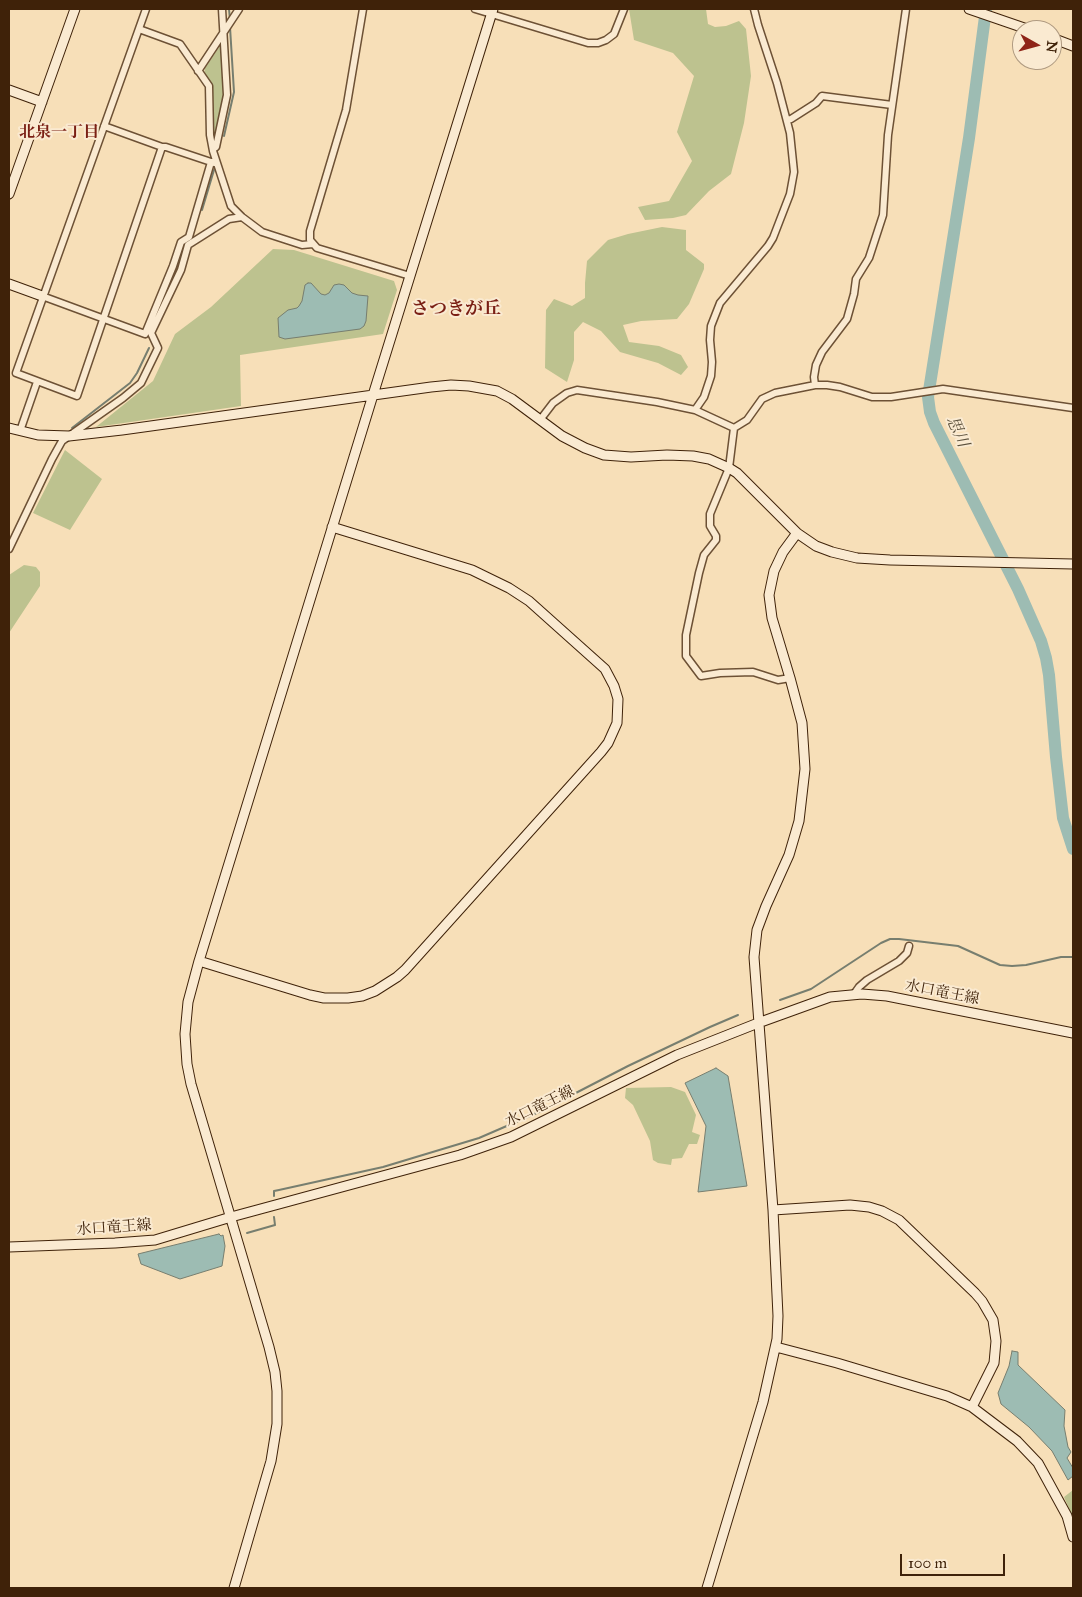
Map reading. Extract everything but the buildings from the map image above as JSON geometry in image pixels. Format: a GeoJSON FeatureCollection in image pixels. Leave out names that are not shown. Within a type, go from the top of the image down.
{"type":"FeatureCollection","features":[{"type":"Feature","properties":{"kind":"street"},"geometry":{"type":"LineString","coordinates":[[9,194],[75,9]]}},
{"type":"Feature","properties":{"kind":"street"},"geometry":{"type":"LineString","coordinates":[[146,9],[16,373],[77,396],[162,147]]}},
{"type":"Feature","properties":{"kind":"street"},"geometry":{"type":"LineString","coordinates":[[213,149],[216,147],[227,95],[225,31],[222,9]]}},
{"type":"Feature","properties":{"kind":"street"},"geometry":{"type":"LineString","coordinates":[[198,71],[239,9]]}},
{"type":"Feature","properties":{"kind":"street"},"geometry":{"type":"LineString","coordinates":[[363,9],[346,110],[310,231],[310,240],[317,248],[410,276]]}},
{"type":"Feature","properties":{"kind":"street"},"geometry":{"type":"LineString","coordinates":[[475,9],[492,11],[588,43],[598,43],[614,34],[624,9]]}},
{"type":"Feature","properties":{"kind":"street"},"geometry":{"type":"LineString","coordinates":[[695,410],[704,397],[711,376],[711,326],[720,303],[773,238],[790,194],[794,172],[787,120],[754,9]]}},
{"type":"Feature","properties":{"kind":"street"},"geometry":{"type":"LineString","coordinates":[[815,385],[816,365],[822,352],[847,319],[856,279],[868,258],[883,215],[886,158],[906,9]]}},
{"type":"Feature","properties":{"kind":"street"},"geometry":{"type":"LineString","coordinates":[[970,9],[1012,24]]}},
{"type":"Feature","properties":{"kind":"street"},"geometry":{"type":"LineString","coordinates":[[234,1588],[271,1461],[278,1413],[275,1372],[197,1106],[187,1064],[185,1021],[188,1002],[332,527],[492,11]]}},
{"type":"Feature","properties":{"kind":"street"},"geometry":{"type":"LineString","coordinates":[[139,29],[180,44],[209,86],[210,135],[214,163],[231,206],[254,227],[270,236],[302,245],[313,244]]}},
{"type":"Feature","properties":{"kind":"street"},"geometry":{"type":"LineString","coordinates":[[9,90],[42,102]]}},
{"type":"Feature","properties":{"kind":"street"},"geometry":{"type":"LineString","coordinates":[[787,120],[816,103],[822,96],[892,105]]}},
{"type":"Feature","properties":{"kind":"street"},"geometry":{"type":"LineString","coordinates":[[104,126],[214,163]]}},
{"type":"Feature","properties":{"kind":"street"},"geometry":{"type":"LineString","coordinates":[[9,284],[145,334],[181,242],[188,237],[214,163]]}},
{"type":"Feature","properties":{"kind":"street"},"geometry":{"type":"LineString","coordinates":[[9,549],[62,441],[124,398],[141,383],[158,348],[151,333],[181,270],[188,245],[229,219],[242,217]]}},
{"type":"Feature","properties":{"kind":"street"},"geometry":{"type":"LineString","coordinates":[[180,247],[187,250]]}},
{"type":"Feature","properties":{"kind":"street"},"geometry":{"type":"LineString","coordinates":[[20,431],[37,382]]}},
{"type":"Feature","properties":{"kind":"street"},"geometry":{"type":"LineString","coordinates":[[9,428],[38,435],[69,436],[451,385],[486,388],[512,399],[562,436],[604,455],[631,457],[692,456],[710,459],[729,468],[737,473],[797,533],[816,546],[832,552],[857,558],[1073,564]]}},
{"type":"Feature","properties":{"kind":"street"},"geometry":{"type":"LineString","coordinates":[[734,428],[747,420],[762,399],[775,393],[815,385],[840,387],[872,397],[892,397],[937,389],[1073,408]]}},
{"type":"Feature","properties":{"kind":"street"},"geometry":{"type":"LineString","coordinates":[[540,420],[553,403],[567,393],[577,390],[657,402],[695,410],[734,428]]}},
{"type":"Feature","properties":{"kind":"street"},"geometry":{"type":"LineString","coordinates":[[734,428],[729,468],[710,514],[710,526],[716,536],[716,540],[704,555],[699,573],[686,635],[686,656],[701,676],[720,673],[753,672],[778,680],[790,678]]}},
{"type":"Feature","properties":{"kind":"street"},"geometry":{"type":"LineString","coordinates":[[199,961],[324,998],[348,998],[362,996],[375,991],[405,970],[601,752],[608,743],[617,723],[618,699],[605,669],[529,601],[501,583],[472,570],[332,527]]}},
{"type":"Feature","properties":{"kind":"street"},"geometry":{"type":"LineString","coordinates":[[707,1588],[762,1406],[776,1347],[778,1316],[773,1210],[754,957],[758,930],[766,906],[789,855],[799,821],[805,769],[802,723],[772,618],[769,596],[774,571],[782,552],[797,533]]}},
{"type":"Feature","properties":{"kind":"street"},"geometry":{"type":"LineString","coordinates":[[854,994],[859,986],[867,980],[899,961],[907,953],[909,946]]}},
{"type":"Feature","properties":{"kind":"street","name":"水口竜王線"},"geometry":{"type":"LineString","coordinates":[[9,1248],[155,1240],[230,1217],[460,1155],[512,1137],[677,1055],[830,997],[854,994],[887,996],[1073,1033]]}},
{"type":"Feature","properties":{"kind":"street"},"geometry":{"type":"LineString","coordinates":[[773,1210],[850,1206],[869,1207],[882,1211],[899,1220],[975,1293],[988,1310],[994,1326],[996,1341],[994,1363],[972,1407]]}},
{"type":"Feature","properties":{"kind":"street"},"geometry":{"type":"LineString","coordinates":[[776,1347],[947,1396],[972,1407],[1017,1441],[1038,1463],[1067,1516],[1073,1537]]}},
{"type":"Feature","properties":{"kind":"green space"},"geometry":{"type":"Polygon","coordinates":[[[629,9],[706,9],[708,24],[715,27],[726,26],[739,21],[746,29],[751,76],[744,123],[731,174],[709,191],[686,215],[645,220],[638,207],[669,201],[692,161],[677,132],[694,76],[673,53],[634,40],[629,9]]]}},
{"type":"Feature","properties":{"kind":"green space"},"geometry":{"type":"Polygon","coordinates":[[[222,43],[225,100],[215,144],[212,85],[204,75],[205,68],[222,43]]]}},
{"type":"Feature","properties":{"kind":"green space"},"geometry":{"type":"Polygon","coordinates":[[[662,227],[686,230],[686,250],[704,264],[704,269],[689,304],[677,319],[641,321],[623,325],[629,342],[659,346],[681,355],[688,367],[681,375],[658,363],[620,352],[601,331],[583,322],[574,332],[574,360],[567,382],[545,368],[546,310],[554,299],[572,306],[585,298],[587,261],[608,240],[662,227]]]}},
{"type":"Feature","properties":{"kind":"green space"},"geometry":{"type":"Polygon","coordinates":[[[273,249],[294,250],[394,281],[397,290],[383,334],[240,355],[241,406],[96,427],[153,381],[175,334],[211,307],[273,249]]]}},
{"type":"Feature","properties":{"kind":"green space"},"geometry":{"type":"Polygon","coordinates":[[[65,450],[102,479],[70,530],[33,513],[65,450]]]}},
{"type":"Feature","properties":{"kind":"green space"},"geometry":{"type":"Polygon","coordinates":[[[24,565],[36,567],[40,572],[40,586],[9,633],[9,575],[24,565]]]}},
{"type":"Feature","properties":{"kind":"green space"},"geometry":{"type":"Polygon","coordinates":[[[671,1087],[685,1092],[696,1115],[692,1132],[700,1135],[697,1144],[689,1144],[682,1158],[672,1159],[671,1165],[658,1163],[653,1160],[650,1141],[633,1105],[625,1098],[626,1088],[671,1087]]]}},
{"type":"Feature","properties":{"kind":"green space"},"geometry":{"type":"Polygon","coordinates":[[[1073,1490],[1073,1518],[1064,1497],[1073,1490]]]}},
{"type":"Feature","properties":{"kind":"water"},"geometry":{"type":"Polygon","coordinates":[[[311,283],[321,294],[325,295],[329,293],[334,285],[339,284],[344,285],[352,293],[368,296],[364,326],[360,329],[285,339],[279,337],[278,318],[288,310],[299,306],[302,301],[305,285],[311,283]]]}},
{"type":"Feature","properties":{"kind":"water"},"geometry":{"type":"Polygon","coordinates":[[[716,1068],[728,1076],[747,1186],[698,1192],[706,1126],[685,1083],[716,1068]]]}},
{"type":"Feature","properties":{"kind":"water"},"geometry":{"type":"Polygon","coordinates":[[[219,1234],[223,1235],[225,1246],[222,1266],[180,1279],[141,1264],[138,1254],[219,1234]]]}},
{"type":"Feature","properties":{"kind":"water"},"geometry":{"type":"Polygon","coordinates":[[[1012,1351],[1018,1352],[1018,1365],[1065,1410],[1064,1426],[1068,1447],[1071,1452],[1067,1458],[1073,1468],[1073,1476],[1068,1480],[1052,1451],[1029,1427],[1001,1404],[998,1393],[1009,1366],[1012,1351]]]}},
{"type":"Feature","properties":{"kind":"waterway"},"geometry":{"type":"LineString","coordinates":[[229,9],[230,20]]}},
{"type":"Feature","properties":{"kind":"waterway","name":"思川"},"geometry":{"type":"LineString","coordinates":[[986,9],[969,138],[928,397],[934,423],[1018,589],[1041,641],[1049,675],[1063,818],[1073,849]]}},
{"type":"Feature","properties":{"kind":"waterway"},"geometry":{"type":"LineString","coordinates":[[224,136],[234,92],[230,27]]}},
{"type":"Feature","properties":{"kind":"waterway"},"geometry":{"type":"LineString","coordinates":[[202,210],[214,170]]}},
{"type":"Feature","properties":{"kind":"waterway"},"geometry":{"type":"LineString","coordinates":[[72,428],[130,383],[149,348]]}},
{"type":"Feature","properties":{"kind":"waterway"},"geometry":{"type":"LineString","coordinates":[[780,1000],[811,989],[890,939],[958,946],[1000,965],[1026,965],[1061,957],[1073,957]]}},
{"type":"Feature","properties":{"kind":"waterway"},"geometry":{"type":"LineString","coordinates":[[274,1196],[274,1191],[383,1167],[479,1138],[539,1112],[628,1066],[738,1015]]}},
{"type":"Feature","properties":{"kind":"waterway"},"geometry":{"type":"LineString","coordinates":[[247,1233],[275,1225],[274,1217]]}},
{"type":"Feature","properties":{"kind":"district","name":"北泉一丁目"},"geometry":{"type":"Point","coordinates":[59,133]}},
{"type":"Feature","properties":{"kind":"district","name":"さつきが丘"},"geometry":{"type":"Point","coordinates":[456,310]}}]}
